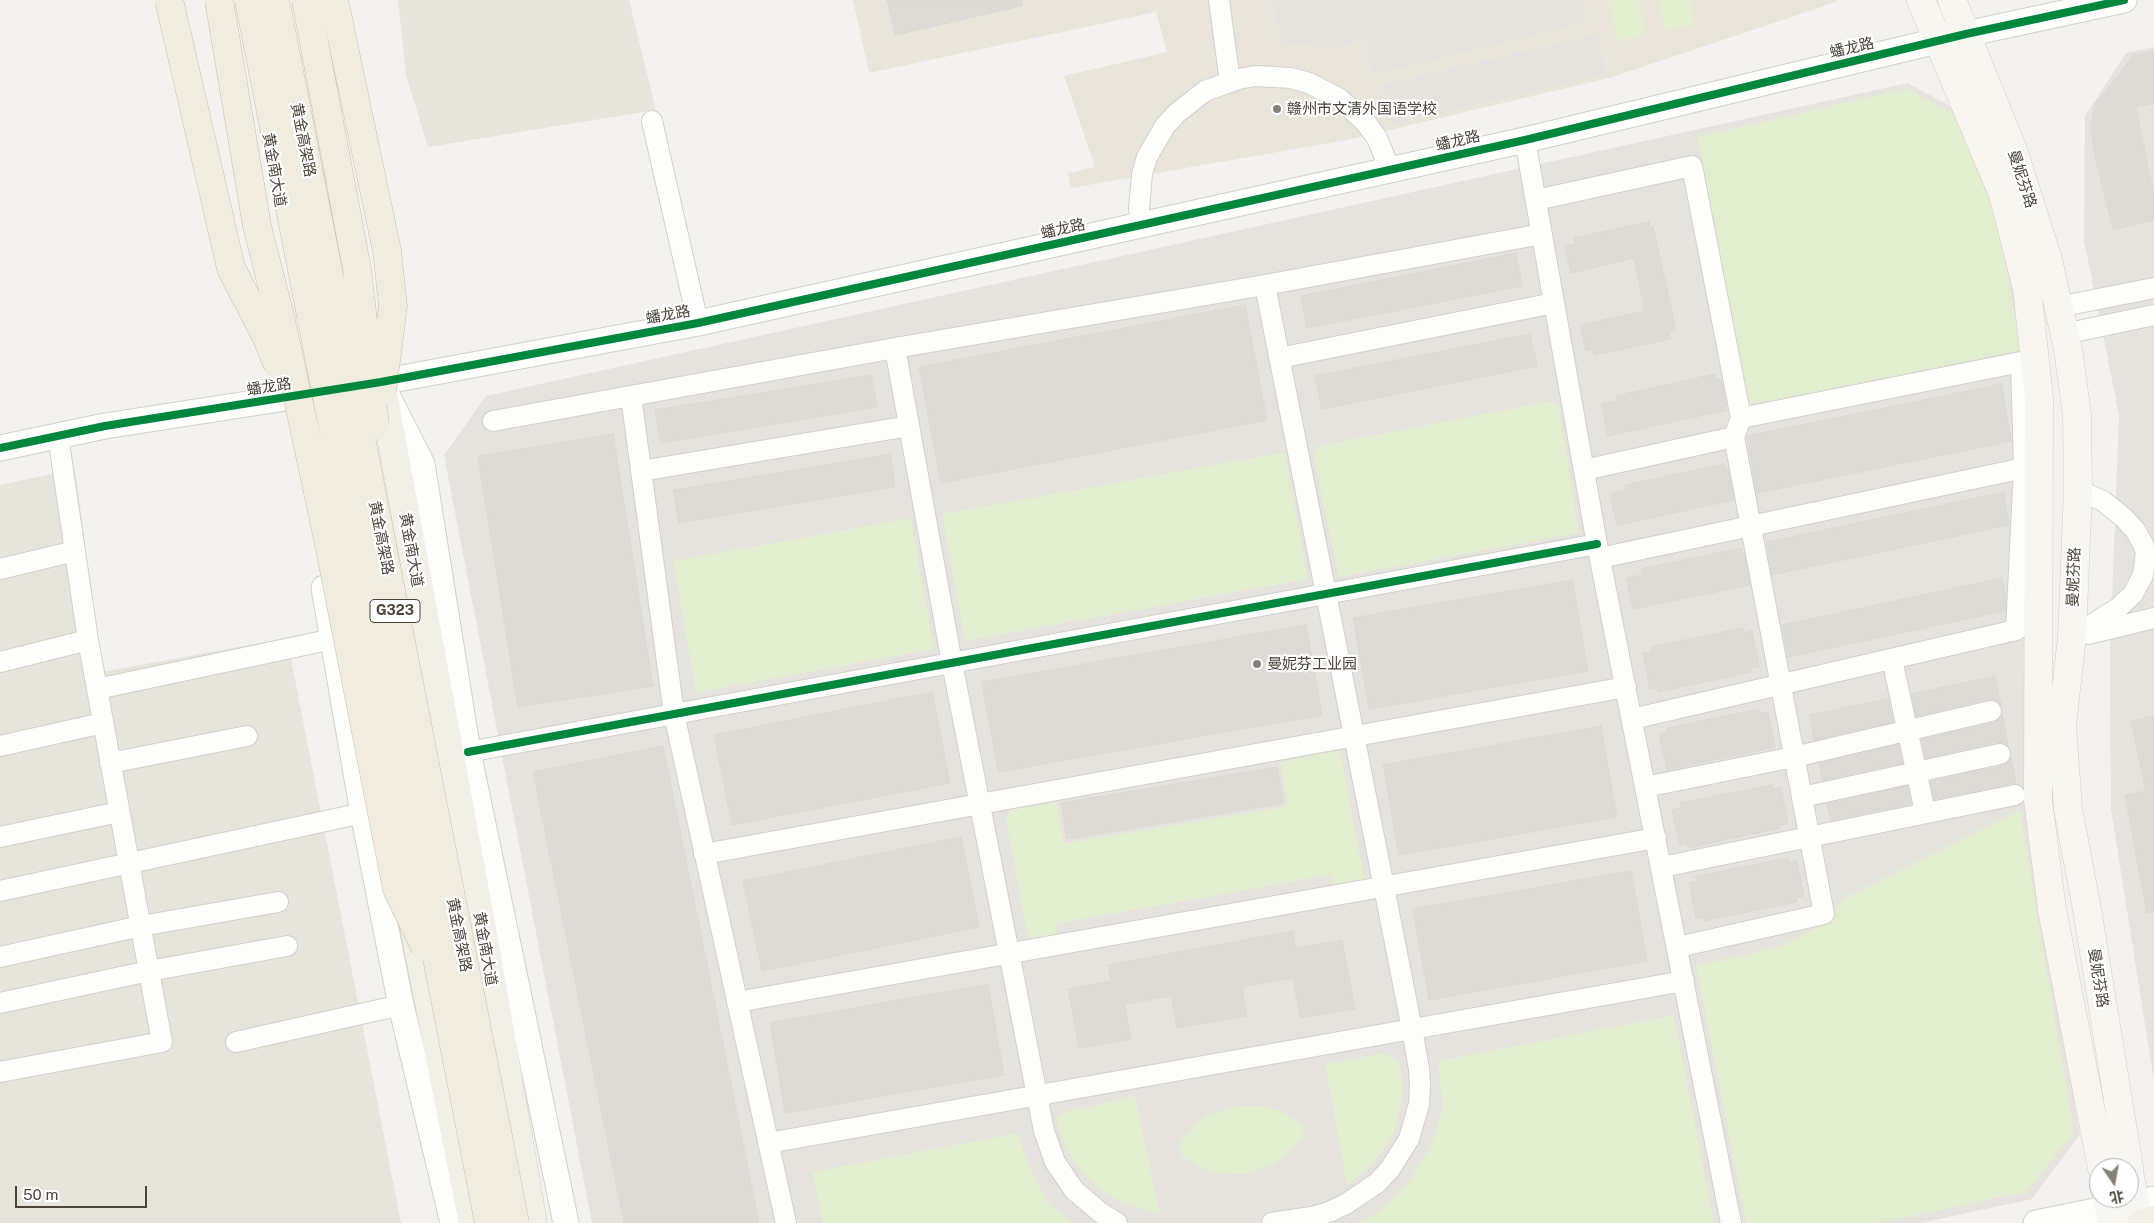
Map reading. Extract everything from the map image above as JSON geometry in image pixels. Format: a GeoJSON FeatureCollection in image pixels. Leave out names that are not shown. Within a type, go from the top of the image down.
{"type":"FeatureCollection","features":[{"type":"Feature","properties":{"kind":"highway"},"geometry":{"type":"LineString","coordinates":[[169,0],[231,268],[266,336],[305,431]]}},
{"type":"Feature","properties":{"kind":"highway"},"geometry":{"type":"LineString","coordinates":[[219,0],[257,226],[305,431],[397,889],[454,979]]}},
{"type":"Feature","properties":{"kind":"highway","name":"黄金高架路"},"geometry":{"type":"LineString","coordinates":[[249,0],[454,979],[526,1217]]}},
{"type":"Feature","properties":{"kind":"highway","name":"黄金高架路"},"geometry":{"type":"LineString","coordinates":[[275,0],[454,979],[472,1222]]}},
{"type":"Feature","properties":{"kind":"highway"},"geometry":{"type":"LineString","coordinates":[[306,0],[357,268],[376,432],[461,880],[454,979]]}},
{"type":"Feature","properties":{"kind":"highway"},"geometry":{"type":"LineString","coordinates":[[334,0],[387,251],[393,306],[376,432]]}},
{"type":"Feature","properties":{"kind":"main road","name":"黄金南大道"},"geometry":{"type":"LineString","coordinates":[[249,0],[274,182],[301,297],[334,456],[372,696],[421,963],[472,1222]]}},
{"type":"Feature","properties":{"kind":"main road","name":"黄金南大道"},"geometry":{"type":"LineString","coordinates":[[294,0],[326,187],[348,284],[381,382],[486,951],[526,1217]]}},
{"type":"Feature","properties":{"kind":"main road","name":"曼妮芬路"},"geometry":{"type":"LineString","coordinates":[[1921,0],[2003,194],[2028,288],[2039,398],[2038,800],[2052,909],[2100,1158]]}},
{"type":"Feature","properties":{"kind":"main road","name":"曼妮芬路"},"geometry":{"type":"LineString","coordinates":[[1952,0],[2013,150],[2048,260],[2064,334],[2077,415],[2078,490],[2072,637],[2062,725],[2068,809],[2087,909],[2127,1158]]}},
{"type":"Feature","properties":{"kind":"main road"},"geometry":{"type":"LineString","coordinates":[[372,696],[436,687]]}},
{"type":"Feature","properties":{"kind":"main road"},"geometry":{"type":"LineString","coordinates":[[421,963],[486,951]]}},
{"type":"Feature","properties":{"kind":"main road"},"geometry":{"type":"LineString","coordinates":[[472,1222],[526,1217]]}},
{"type":"Feature","properties":{"kind":"street"},"geometry":{"type":"LineString","coordinates":[[1219,0],[1230,82]]}},
{"type":"Feature","properties":{"kind":"street","name":"蟠龙路"},"geometry":{"type":"LineString","coordinates":[[0,448],[105,426],[381,382],[698,323],[1525,140],[1966,34],[2124,0]]}},
{"type":"Feature","properties":{"kind":"street"},"geometry":{"type":"LineString","coordinates":[[1141,226],[1139,209],[1141,182],[1147,157],[1165,126],[1190,101],[1205,91],[1230,82],[1256,76],[1274,76],[1300,80],[1325,90],[1347,104],[1366,123],[1377,138],[1390,170]]}},
{"type":"Feature","properties":{"kind":"street"},"geometry":{"type":"LineString","coordinates":[[652,121],[698,323]]}},
{"type":"Feature","properties":{"kind":"street"},"geometry":{"type":"LineString","coordinates":[[1525,140],[1598,551],[1678,947],[1731,1223]]}},
{"type":"Feature","properties":{"kind":"street"},"geometry":{"type":"LineString","coordinates":[[1536,200],[1692,166],[1738,428],[1751,525],[1824,914],[1678,947]]}},
{"type":"Feature","properties":{"kind":"street"},"geometry":{"type":"LineString","coordinates":[[493,421],[895,348],[1265,285],[1542,234]]}},
{"type":"Feature","properties":{"kind":"street"},"geometry":{"type":"LineString","coordinates":[[1265,285],[1419,1068],[1419,1104],[1415,1122],[1400,1154],[1377,1183],[1346,1204],[1312,1217],[1272,1223]]}},
{"type":"Feature","properties":{"kind":"street"},"geometry":{"type":"LineString","coordinates":[[2058,307],[2154,288]]}},
{"type":"Feature","properties":{"kind":"street"},"geometry":{"type":"LineString","coordinates":[[1279,358],[1554,303]]}},
{"type":"Feature","properties":{"kind":"street"},"geometry":{"type":"LineString","coordinates":[[2064,334],[2154,315]]}},
{"type":"Feature","properties":{"kind":"street"},"geometry":{"type":"LineString","coordinates":[[895,348],[952,663],[1037,1095],[1049,1147],[1064,1177],[1086,1202],[1118,1223]]}},
{"type":"Feature","properties":{"kind":"street"},"geometry":{"type":"LineString","coordinates":[[1584,470],[1738,428],[2021,362],[2024,468],[2016,630],[1632,719]]}},
{"type":"Feature","properties":{"kind":"street"},"geometry":{"type":"LineString","coordinates":[[381,382],[422,464],[468,752],[566,1223]]}},
{"type":"Feature","properties":{"kind":"street"},"geometry":{"type":"LineString","coordinates":[[320,392],[308,500],[363,813],[401,1005],[472,1222]]}},
{"type":"Feature","properties":{"kind":"street"},"geometry":{"type":"LineString","coordinates":[[630,396],[674,714],[786,1223]]}},
{"type":"Feature","properties":{"kind":"street"},"geometry":{"type":"LineString","coordinates":[[641,471],[909,426]]}},
{"type":"Feature","properties":{"kind":"street"},"geometry":{"type":"LineString","coordinates":[[0,1072],[162,1042],[88,640],[58,436]]}},
{"type":"Feature","properties":{"kind":"street"},"geometry":{"type":"LineString","coordinates":[[468,752],[1326,594],[1751,525],[2024,468]]}},
{"type":"Feature","properties":{"kind":"street"},"geometry":{"type":"LineString","coordinates":[[2072,637],[2118,608],[2133,594],[2145,564],[2149,544],[2114,509],[2091,495],[2078,490]]}},
{"type":"Feature","properties":{"kind":"street"},"geometry":{"type":"LineString","coordinates":[[0,569],[75,551]]}},
{"type":"Feature","properties":{"kind":"street"},"geometry":{"type":"LineString","coordinates":[[2072,637],[2154,618]]}},
{"type":"Feature","properties":{"kind":"street"},"geometry":{"type":"LineString","coordinates":[[97,689],[333,639]]}},
{"type":"Feature","properties":{"kind":"street"},"geometry":{"type":"LineString","coordinates":[[0,662],[88,640]]}},
{"type":"Feature","properties":{"kind":"street"},"geometry":{"type":"LineString","coordinates":[[1892,659],[1925,812]]}},
{"type":"Feature","properties":{"kind":"street"},"geometry":{"type":"LineString","coordinates":[[704,854],[1626,687]]}},
{"type":"Feature","properties":{"kind":"street"},"geometry":{"type":"LineString","coordinates":[[1645,787],[1794,757],[1991,711]]}},
{"type":"Feature","properties":{"kind":"street"},"geometry":{"type":"LineString","coordinates":[[0,746],[103,722]]}},
{"type":"Feature","properties":{"kind":"street"},"geometry":{"type":"LineString","coordinates":[[110,763],[247,736]]}},
{"type":"Feature","properties":{"kind":"street"},"geometry":{"type":"LineString","coordinates":[[1802,797],[2000,754]]}},
{"type":"Feature","properties":{"kind":"street"},"geometry":{"type":"LineString","coordinates":[[1662,867],[2015,795]]}},
{"type":"Feature","properties":{"kind":"street"},"geometry":{"type":"LineString","coordinates":[[0,837],[119,812]]}},
{"type":"Feature","properties":{"kind":"street"},"geometry":{"type":"LineString","coordinates":[[0,891],[363,813]]}},
{"type":"Feature","properties":{"kind":"street"},"geometry":{"type":"LineString","coordinates":[[737,1002],[1656,838]]}},
{"type":"Feature","properties":{"kind":"street"},"geometry":{"type":"LineString","coordinates":[[0,957],[142,926],[278,902]]}},
{"type":"Feature","properties":{"kind":"street"},"geometry":{"type":"LineString","coordinates":[[0,1003],[149,971],[287,946]]}},
{"type":"Feature","properties":{"kind":"street"},"geometry":{"type":"LineString","coordinates":[[768,1143],[1684,981]]}},
{"type":"Feature","properties":{"kind":"street"},"geometry":{"type":"LineString","coordinates":[[236,1042],[401,1005]]}},
{"type":"Feature","properties":{"kind":"street"},"geometry":{"type":"LineString","coordinates":[[2036,1223],[2134,1214]]}},
{"type":"Feature","properties":{"kind":"shaded area"},"geometry":{"type":"Polygon","coordinates":[[[398,0],[629,0],[656,110],[428,147],[406,75],[398,0]]]}},
{"type":"Feature","properties":{"kind":"shaded area","name":"赣州市文清外国语学校"},"geometry":{"type":"Polygon","coordinates":[[[853,0],[1837,0],[1836,2],[1609,78],[1347,140],[1071,188],[1068,173],[1095,167],[1064,76],[1167,52],[1156,12],[869,73],[853,0]]]}},
{"type":"Feature","properties":{"kind":"shaded area"},"geometry":{"type":"Polygon","coordinates":[[[1271,0],[1583,0],[1587,22],[1373,75],[1365,40],[1335,47],[1282,44],[1271,0]]]}},
{"type":"Feature","properties":{"kind":"shaded area"},"geometry":{"type":"Polygon","coordinates":[[[1597,34],[1606,75],[1390,125],[1381,85],[1597,34]]]}},
{"type":"Feature","properties":{"kind":"shaded area"},"geometry":{"type":"Polygon","coordinates":[[[2154,47],[2154,1081],[2111,809],[2110,652],[2119,415],[2084,240],[2085,116],[2126,53],[2154,47]]]}},
{"type":"Feature","properties":{"kind":"shaded area","name":"曼妮芬工业园"},"geometry":{"type":"Polygon","coordinates":[[[1908,83],[1959,111],[2001,214],[2027,349],[2036,521],[2025,807],[2080,1135],[2032,1199],[1921,1223],[592,1223],[444,455],[486,396],[1908,83]]]}},
{"type":"Feature","properties":{"kind":"shaded area"},"geometry":{"type":"Polygon","coordinates":[[[75,469],[102,672],[287,638],[401,1223],[0,1223],[0,485],[75,469]]]}},
{"type":"Feature","properties":{"kind":"green space"},"geometry":{"type":"Polygon","coordinates":[[[1609,0],[1639,0],[1646,35],[1617,41],[1609,0]]]}},
{"type":"Feature","properties":{"kind":"green space"},"geometry":{"type":"Polygon","coordinates":[[[1659,0],[1690,0],[1694,25],[1665,30],[1659,0]]]}},
{"type":"Feature","properties":{"kind":"green space"},"geometry":{"type":"Polygon","coordinates":[[[1907,88],[1954,115],[1996,216],[2022,350],[1749,406],[1697,137],[1907,88]]]}},
{"type":"Feature","properties":{"kind":"green space"},"geometry":{"type":"Polygon","coordinates":[[[1551,401],[1559,406],[1579,533],[1339,577],[1313,455],[1318,446],[1551,401]]]}},
{"type":"Feature","properties":{"kind":"green space"},"geometry":{"type":"Polygon","coordinates":[[[1285,452],[1308,579],[965,641],[942,514],[1285,452]]]}},
{"type":"Feature","properties":{"kind":"green space"},"geometry":{"type":"Polygon","coordinates":[[[911,518],[934,649],[696,693],[673,561],[911,518]]]}},
{"type":"Feature","properties":{"kind":"green space"},"geometry":{"type":"Polygon","coordinates":[[[1340,750],[1365,883],[1333,889],[1330,875],[1056,924],[1058,936],[1033,941],[1027,934],[1006,820],[1010,810],[1056,802],[1064,843],[1288,806],[1280,762],[1340,750]]]}},
{"type":"Feature","properties":{"kind":"green space"},"geometry":{"type":"Polygon","coordinates":[[[2020,810],[2074,1133],[2026,1192],[1880,1223],[1746,1223],[1696,966],[1780,946],[1826,923],[1845,898],[2020,810]]]}},
{"type":"Feature","properties":{"kind":"green space"},"geometry":{"type":"Polygon","coordinates":[[[1674,1015],[1714,1223],[1356,1223],[1378,1212],[1406,1186],[1431,1146],[1443,1109],[1438,1061],[1674,1015]]]}},
{"type":"Feature","properties":{"kind":"green space"},"geometry":{"type":"Polygon","coordinates":[[[1384,1053],[1400,1063],[1403,1093],[1397,1123],[1391,1139],[1372,1165],[1347,1185],[1325,1064],[1384,1053]]]}},
{"type":"Feature","properties":{"kind":"green space"},"geometry":{"type":"Polygon","coordinates":[[[1135,1096],[1160,1214],[1127,1205],[1102,1191],[1091,1182],[1065,1147],[1056,1119],[1068,1111],[1135,1096]]]}},
{"type":"Feature","properties":{"kind":"green space"},"geometry":{"type":"Polygon","coordinates":[[[1238,1106],[1265,1106],[1281,1111],[1300,1124],[1304,1132],[1302,1137],[1283,1158],[1272,1165],[1245,1174],[1216,1173],[1202,1168],[1182,1156],[1179,1148],[1180,1143],[1198,1122],[1210,1114],[1238,1106]]]}},
{"type":"Feature","properties":{"kind":"green space"},"geometry":{"type":"Polygon","coordinates":[[[1017,1133],[1033,1176],[1051,1206],[1073,1223],[823,1223],[812,1172],[1017,1133]]]}},
{"type":"Feature","properties":{"kind":"building"},"geometry":{"type":"Polygon","coordinates":[[[887,0],[1022,0],[1022,6],[895,35],[887,0]]]}},
{"type":"Feature","properties":{"kind":"building"},"geometry":{"type":"Polygon","coordinates":[[[2154,51],[2154,103],[2136,107],[2154,196],[2154,220],[2113,230],[2094,152],[2091,127],[2095,104],[2134,55],[2154,51]]]}},
{"type":"Feature","properties":{"kind":"building"},"geometry":{"type":"Polygon","coordinates":[[[1649,222],[1650,227],[1653,226],[1676,330],[1669,332],[1671,339],[1594,355],[1593,349],[1586,351],[1580,325],[1645,311],[1634,258],[1571,273],[1565,246],[1575,244],[1574,238],[1649,222]]]}},
{"type":"Feature","properties":{"kind":"building"},"geometry":{"type":"Polygon","coordinates":[[[1516,253],[1522,286],[1307,328],[1301,296],[1516,253]]]}},
{"type":"Feature","properties":{"kind":"building"},"geometry":{"type":"Polygon","coordinates":[[[1245,305],[1267,420],[941,483],[919,367],[1245,305]]]}},
{"type":"Feature","properties":{"kind":"building"},"geometry":{"type":"Polygon","coordinates":[[[1530,334],[1537,366],[1322,409],[1315,376],[1530,334]]]}},
{"type":"Feature","properties":{"kind":"building"},"geometry":{"type":"Polygon","coordinates":[[[1715,374],[1716,380],[1721,379],[1727,410],[1608,436],[1601,404],[1617,401],[1616,396],[1715,374]]]}},
{"type":"Feature","properties":{"kind":"building"},"geometry":{"type":"Polygon","coordinates":[[[871,375],[877,407],[661,443],[655,410],[871,375]]]}},
{"type":"Feature","properties":{"kind":"building"},"geometry":{"type":"Polygon","coordinates":[[[2002,384],[2011,441],[1757,493],[1747,436],[2002,384]]]}},
{"type":"Feature","properties":{"kind":"building"},"geometry":{"type":"Polygon","coordinates":[[[613,434],[653,686],[518,707],[478,456],[613,434]]]}},
{"type":"Feature","properties":{"kind":"building"},"geometry":{"type":"Polygon","coordinates":[[[890,454],[895,487],[679,523],[673,490],[890,454]]]}},
{"type":"Feature","properties":{"kind":"building"},"geometry":{"type":"Polygon","coordinates":[[[1724,464],[1725,469],[1728,469],[1734,500],[1617,525],[1610,494],[1626,490],[1625,485],[1724,464]]]}},
{"type":"Feature","properties":{"kind":"building"},"geometry":{"type":"Polygon","coordinates":[[[2004,492],[2009,525],[1772,575],[1767,542],[2004,492]]]}},
{"type":"Feature","properties":{"kind":"building"},"geometry":{"type":"Polygon","coordinates":[[[1741,548],[1742,554],[1744,553],[1750,585],[1633,609],[1626,578],[1642,575],[1641,569],[1741,548]]]}},
{"type":"Feature","properties":{"kind":"building"},"geometry":{"type":"Polygon","coordinates":[[[2002,578],[2006,596],[2005,611],[1788,657],[1782,625],[2002,578]]]}},
{"type":"Feature","properties":{"kind":"building"},"geometry":{"type":"Polygon","coordinates":[[[1572,580],[1588,671],[1369,709],[1353,618],[1572,580]]]}},
{"type":"Feature","properties":{"kind":"building"},"geometry":{"type":"Polygon","coordinates":[[[1306,625],[1322,715],[998,772],[982,682],[1306,625]]]}},
{"type":"Feature","properties":{"kind":"building"},"geometry":{"type":"Polygon","coordinates":[[[1743,628],[1744,633],[1752,631],[1759,667],[1751,668],[1751,672],[1658,692],[1658,688],[1650,689],[1643,653],[1652,652],[1651,647],[1743,628]]]}},
{"type":"Feature","properties":{"kind":"building"},"geometry":{"type":"Polygon","coordinates":[[[1995,676],[2001,705],[1995,700],[1988,699],[1916,716],[1912,694],[1995,676]]]}},
{"type":"Feature","properties":{"kind":"building"},"geometry":{"type":"Polygon","coordinates":[[[932,692],[950,783],[732,825],[714,735],[932,692]]]}},
{"type":"Feature","properties":{"kind":"building"},"geometry":{"type":"Polygon","coordinates":[[[1888,699],[1893,722],[1814,740],[1809,715],[1888,699]]]}},
{"type":"Feature","properties":{"kind":"building"},"geometry":{"type":"Polygon","coordinates":[[[1759,709],[1760,713],[1768,712],[1775,747],[1667,770],[1659,734],[1668,732],[1667,728],[1759,709]]]}},
{"type":"Feature","properties":{"kind":"building"},"geometry":{"type":"Polygon","coordinates":[[[2002,713],[2008,746],[1997,742],[1926,758],[1922,739],[1994,723],[2002,713]]]}},
{"type":"Feature","properties":{"kind":"building"},"geometry":{"type":"Polygon","coordinates":[[[2154,716],[2154,912],[2147,913],[2125,795],[2146,791],[2131,721],[2154,716]]]}},
{"type":"Feature","properties":{"kind":"building"},"geometry":{"type":"Polygon","coordinates":[[[1601,726],[1617,817],[1399,855],[1383,765],[1601,726]]]}},
{"type":"Feature","properties":{"kind":"building"},"geometry":{"type":"Polygon","coordinates":[[[1898,745],[1902,763],[1823,780],[1819,763],[1898,745]]]}},
{"type":"Feature","properties":{"kind":"building"},"geometry":{"type":"Polygon","coordinates":[[[663,746],[759,1223],[624,1223],[533,772],[663,746]]]}},
{"type":"Feature","properties":{"kind":"building"},"geometry":{"type":"Polygon","coordinates":[[[2011,758],[2016,783],[1934,799],[1931,781],[2003,766],[2011,758]]]}},
{"type":"Feature","properties":{"kind":"building"},"geometry":{"type":"Polygon","coordinates":[[[1277,767],[1284,803],[1067,839],[1061,803],[1277,767]]]}},
{"type":"Feature","properties":{"kind":"building"},"geometry":{"type":"Polygon","coordinates":[[[1772,785],[1773,789],[1781,787],[1788,823],[1780,825],[1780,828],[1688,848],[1687,844],[1680,845],[1672,810],[1681,808],[1680,803],[1772,785]]]}},
{"type":"Feature","properties":{"kind":"building"},"geometry":{"type":"Polygon","coordinates":[[[1907,786],[1911,804],[1831,820],[1827,804],[1907,786]]]}},
{"type":"Feature","properties":{"kind":"building"},"geometry":{"type":"Polygon","coordinates":[[[961,837],[979,927],[762,971],[743,881],[961,837]]]}},
{"type":"Feature","properties":{"kind":"building"},"geometry":{"type":"Polygon","coordinates":[[[1788,858],[1789,862],[1797,861],[1804,896],[1796,898],[1797,902],[1704,921],[1703,917],[1696,919],[1689,883],[1697,881],[1696,876],[1788,858]]]}},
{"type":"Feature","properties":{"kind":"building"},"geometry":{"type":"Polygon","coordinates":[[[1631,871],[1647,961],[1429,1000],[1413,909],[1631,871]]]}},
{"type":"Feature","properties":{"kind":"building"},"geometry":{"type":"Polygon","coordinates":[[[1293,931],[1296,948],[1342,940],[1355,1009],[1300,1018],[1293,978],[1242,987],[1247,1016],[1177,1028],[1171,996],[1125,1004],[1131,1039],[1079,1048],[1068,989],[1111,981],[1108,965],[1293,931]]]}},
{"type":"Feature","properties":{"kind":"building"},"geometry":{"type":"Polygon","coordinates":[[[988,984],[1004,1075],[785,1113],[770,1023],[988,984]]]}},
{"type":"Feature","properties":{"kind":"cycle path"},"geometry":{"type":"LineString","coordinates":[[0,448],[105,426],[381,382],[698,323],[1525,140],[1966,34],[2124,0]]}},
{"type":"Feature","properties":{"kind":"cycle path"},"geometry":{"type":"LineString","coordinates":[[468,752],[1597,544]]}},
{"type":"Feature","properties":{"kind":"place","name":"赣州市文清外国语学校"},"geometry":{"type":"Point","coordinates":[1277,109]}},
{"type":"Feature","properties":{"kind":"place","name":"曼妮芬工业园"},"geometry":{"type":"Point","coordinates":[1257,664]}}]}
